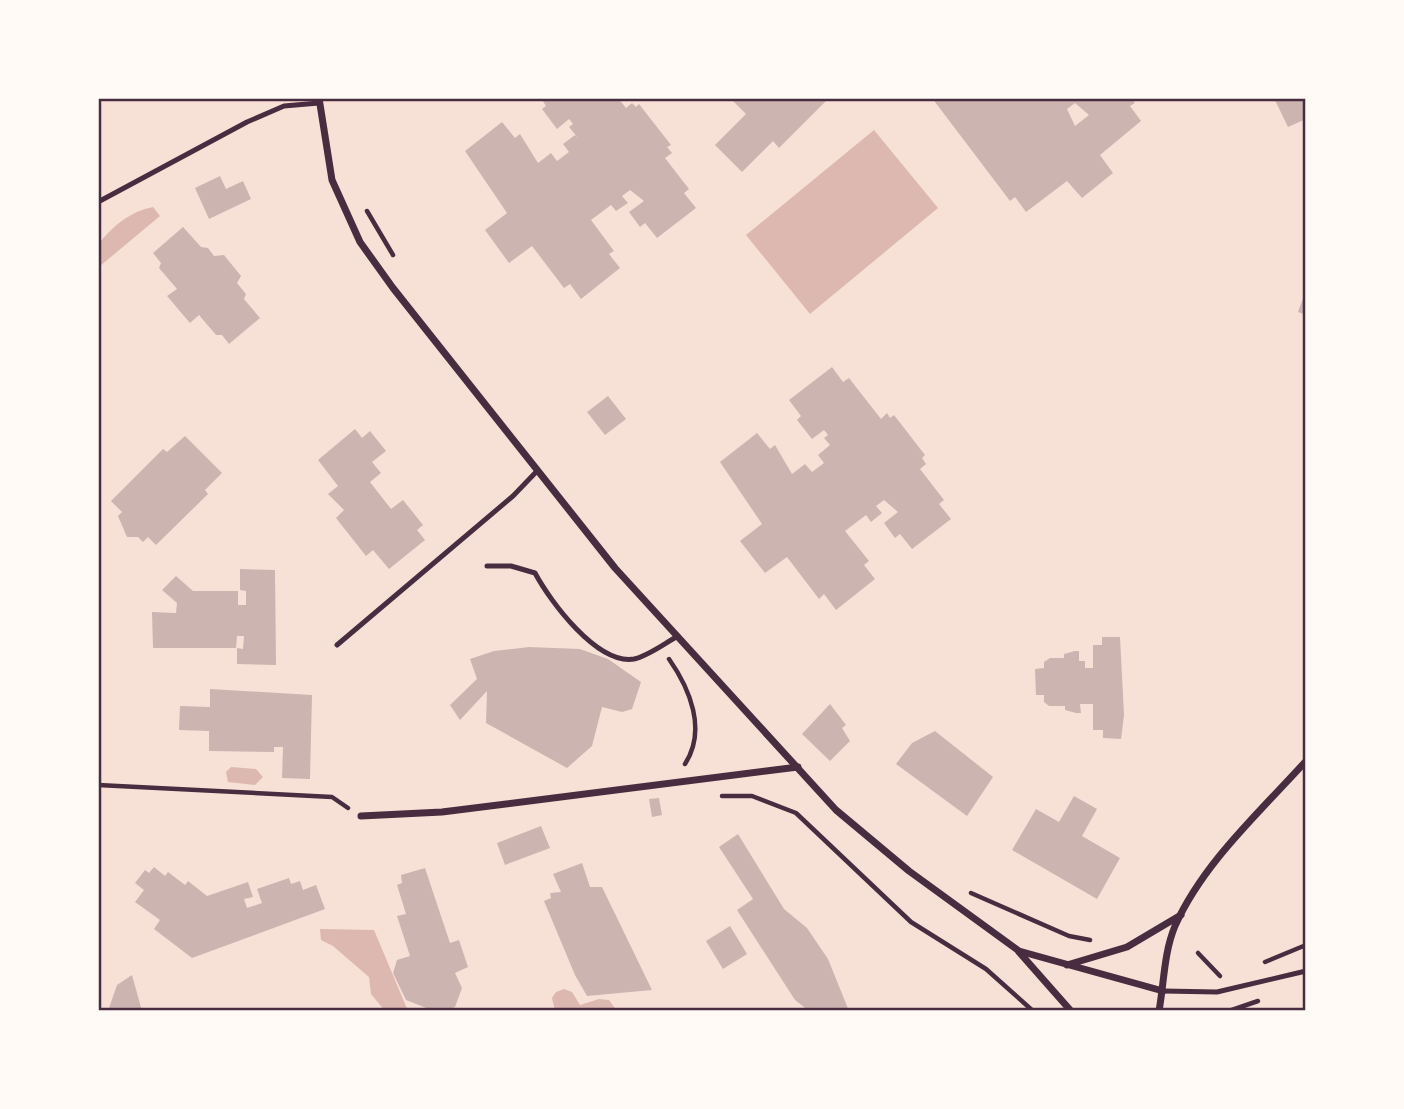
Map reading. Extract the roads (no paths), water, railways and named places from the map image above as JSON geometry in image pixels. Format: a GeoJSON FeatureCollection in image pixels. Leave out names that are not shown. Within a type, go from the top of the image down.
{"type":"FeatureCollection","features":[{"type":"Feature","properties":{"kind":"street"},"geometry":{"type":"LineString","coordinates":[[319,100],[332,180],[360,242],[393,288],[615,568],[836,810],[898,862],[1019,951],[1068,1008]]}},
{"type":"Feature","properties":{"kind":"street"},"geometry":{"type":"LineString","coordinates":[[1159,1011],[1167,957],[1181,915],[1216,862],[1306,761]]}},
{"type":"Feature","properties":{"kind":"street"},"geometry":{"type":"LineString","coordinates":[[360,816],[442,812],[798,766]]}},
{"type":"Feature","properties":{"kind":"street"},"geometry":{"type":"LineString","coordinates":[[1067,965],[1126,947],[1181,915]]}},
{"type":"Feature","properties":{"kind":"street"},"geometry":{"type":"LineString","coordinates":[[1019,951],[1163,991]]}},
{"type":"Feature","properties":{"kind":"lane"},"geometry":{"type":"LineString","coordinates":[[98,202],[247,121],[284,106],[319,100]]}},
{"type":"Feature","properties":{"kind":"lane"},"geometry":{"type":"LineString","coordinates":[[337,645],[513,496],[538,470]]}},
{"type":"Feature","properties":{"kind":"lane"},"geometry":{"type":"LineString","coordinates":[[487,566],[511,566],[535,573],[543,588],[592,646],[615,656],[634,659],[678,636]]}},
{"type":"Feature","properties":{"kind":"lane"},"geometry":{"type":"LineString","coordinates":[[1163,991],[1217,992],[1306,971]]}}]}
